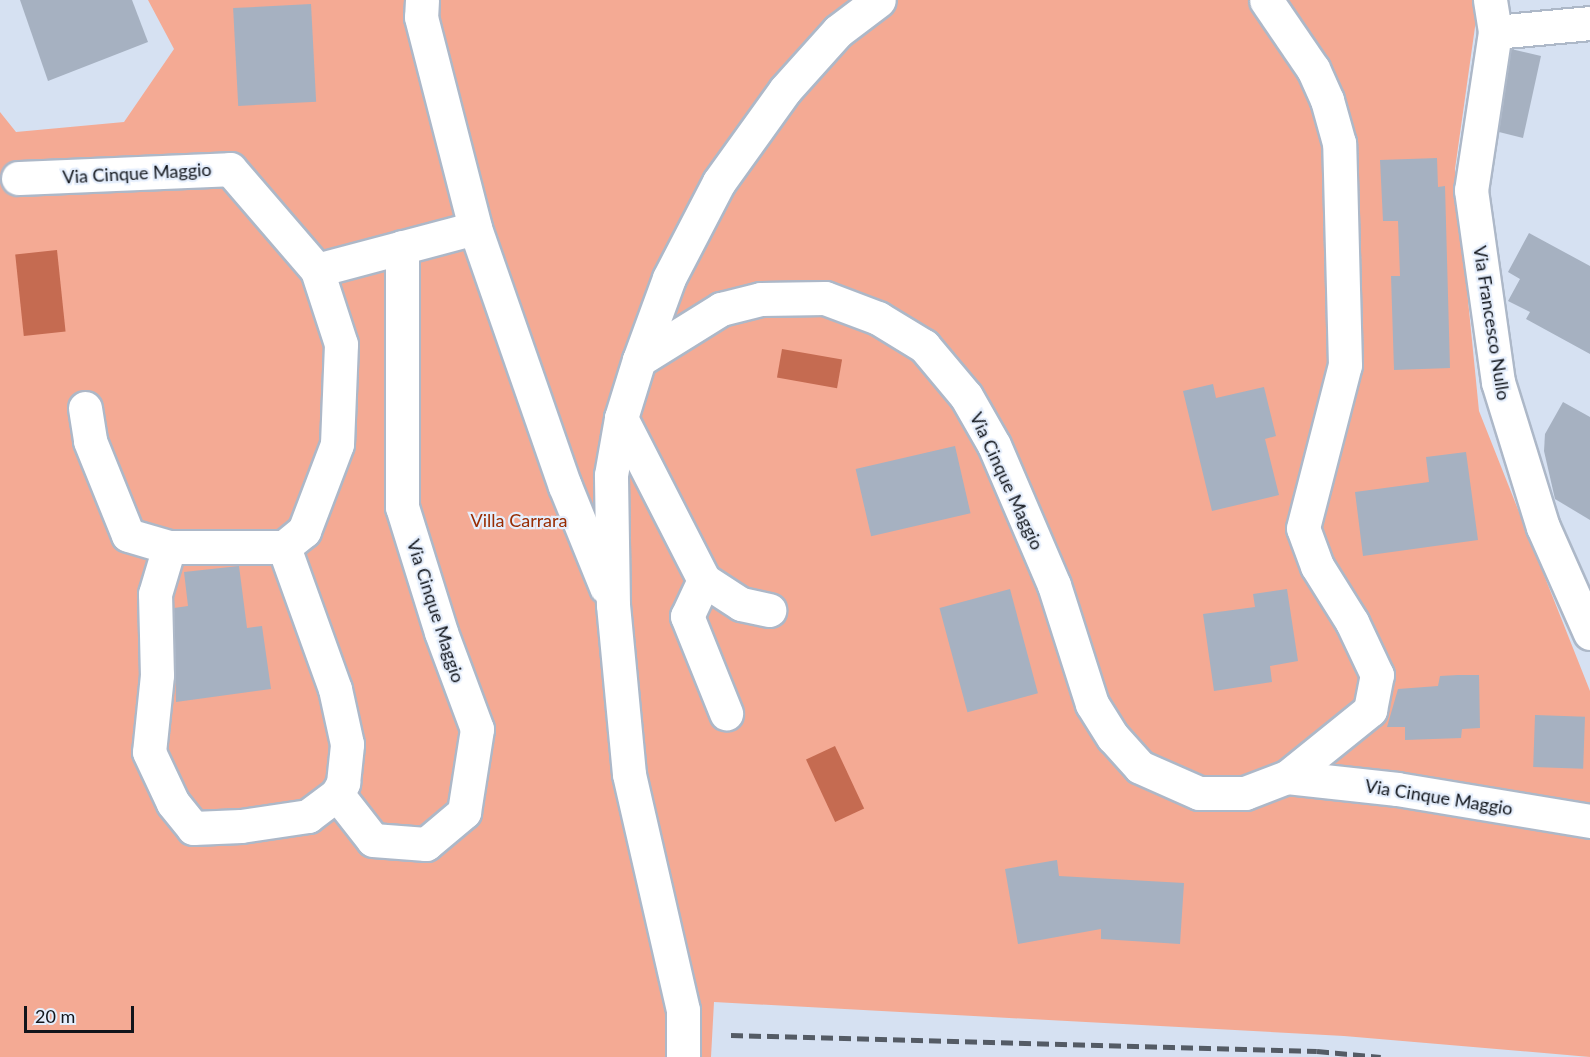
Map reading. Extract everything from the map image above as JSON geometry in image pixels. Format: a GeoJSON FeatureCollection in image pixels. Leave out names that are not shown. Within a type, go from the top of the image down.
{"type":"FeatureCollection","features":[{"type":"Feature","properties":{"kind":"street"},"geometry":{"type":"LineString","coordinates":[[422,0],[422,17],[475,228],[566,486],[613,605]]}},
{"type":"Feature","properties":{"kind":"street"},"geometry":{"type":"LineString","coordinates":[[683,1057],[683,1010],[629,774],[613,605],[611,476],[621,418],[669,278],[719,182],[785,90],[838,32],[879,0]]}},
{"type":"Feature","properties":{"kind":"street","name":"Via Cinque Maggio"},"geometry":{"type":"LineString","coordinates":[[639,360],[722,309],[761,299],[825,298],[878,318],[924,346],[966,396],[994,445],[1049,574],[1092,704],[1113,737],[1140,767],[1199,793],[1245,793],[1287,777],[1370,710],[1377,675],[1352,622],[1317,566],[1303,528],[1345,365],[1339,143],[1327,100],[1313,69],[1266,0]]}},
{"type":"Feature","properties":{"kind":"street","name":"Via Francesco Nullo"},"geometry":{"type":"LineString","coordinates":[[1490,0],[1495,32],[1471,190],[1498,382],[1543,527],[1590,633]]}},
{"type":"Feature","properties":{"kind":"street"},"geometry":{"type":"LineString","coordinates":[[1495,32],[1590,24]]}},
{"type":"Feature","properties":{"kind":"street","name":"Via Cinque Maggio"},"geometry":{"type":"LineString","coordinates":[[18,178],[230,169],[317,270],[341,344],[337,444],[304,531],[284,547]]}},
{"type":"Feature","properties":{"kind":"street"},"geometry":{"type":"LineString","coordinates":[[317,270],[475,228]]}},
{"type":"Feature","properties":{"kind":"street","name":"Via Cinque Maggio"},"geometry":{"type":"LineString","coordinates":[[337,794],[373,840],[426,844],[464,812],[477,729],[402,507],[402,247]]}},
{"type":"Feature","properties":{"kind":"street"},"geometry":{"type":"LineString","coordinates":[[85,408],[90,441],[128,535],[169,547],[284,547],[335,689],[347,744],[343,783],[337,794],[308,816],[241,826],[193,828],[173,803],[149,752],[157,675],[155,594],[169,547]]}},
{"type":"Feature","properties":{"kind":"street"},"geometry":{"type":"LineString","coordinates":[[621,418],[704,580],[741,604],[770,610]]}},
{"type":"Feature","properties":{"kind":"street"},"geometry":{"type":"LineString","coordinates":[[704,580],[687,616],[726,713]]}},
{"type":"Feature","properties":{"kind":"street","name":"Via Cinque Maggio"},"geometry":{"type":"LineString","coordinates":[[1287,777],[1398,789],[1590,820]]}},
{"type":"Feature","properties":{"kind":"green space","name":"Villa Carrara"},"geometry":{"type":"Polygon","coordinates":[[[148,0],[1473,0],[1476,20],[1455,169],[1479,411],[1590,691],[1590,1057],[1344,1036],[714,1002],[711,1057],[0,1057],[0,112],[16,132],[124,122],[174,49],[148,0]]]}},
{"type":"Feature","properties":{"kind":"shaded area"},"geometry":{"type":"Polygon","coordinates":[[[57,250],[66,332],[24,336],[15,254],[57,250]]]}},
{"type":"Feature","properties":{"kind":"shaded area"},"geometry":{"type":"Polygon","coordinates":[[[782,349],[842,360],[837,388],[777,378],[782,349]]]}},
{"type":"Feature","properties":{"kind":"shaded area"},"geometry":{"type":"Polygon","coordinates":[[[835,746],[864,809],[835,822],[806,760],[835,746]]]}},
{"type":"Feature","properties":{"kind":"building"},"geometry":{"type":"Polygon","coordinates":[[[20,0],[132,0],[148,42],[48,81],[20,0]]]}},
{"type":"Feature","properties":{"kind":"building"},"geometry":{"type":"Polygon","coordinates":[[[311,4],[316,102],[238,106],[233,8],[311,4]]]}},
{"type":"Feature","properties":{"kind":"building"},"geometry":{"type":"Polygon","coordinates":[[[1511,49],[1541,56],[1523,138],[1499,132],[1511,49]]]}},
{"type":"Feature","properties":{"kind":"building"},"geometry":{"type":"Polygon","coordinates":[[[1437,158],[1438,187],[1445,186],[1450,368],[1394,370],[1391,276],[1400,276],[1398,221],[1383,221],[1380,160],[1437,158]]]}},
{"type":"Feature","properties":{"kind":"building"},"geometry":{"type":"Polygon","coordinates":[[[1529,233],[1590,266],[1590,354],[1526,319],[1530,312],[1508,301],[1520,279],[1508,272],[1529,233]]]}},
{"type":"Feature","properties":{"kind":"building"},"geometry":{"type":"Polygon","coordinates":[[[1213,384],[1216,398],[1264,387],[1276,436],[1265,439],[1279,495],[1212,511],[1183,391],[1213,384]]]}},
{"type":"Feature","properties":{"kind":"building"},"geometry":{"type":"Polygon","coordinates":[[[1563,402],[1590,417],[1590,520],[1555,499],[1544,451],[1545,434],[1563,402]]]}},
{"type":"Feature","properties":{"kind":"building"},"geometry":{"type":"Polygon","coordinates":[[[955,446],[971,513],[871,536],[856,469],[955,446]]]}},
{"type":"Feature","properties":{"kind":"building"},"geometry":{"type":"Polygon","coordinates":[[[1466,452],[1478,540],[1363,556],[1355,492],[1429,482],[1426,457],[1466,452]]]}},
{"type":"Feature","properties":{"kind":"building"},"geometry":{"type":"Polygon","coordinates":[[[239,566],[247,628],[262,626],[271,689],[176,702],[174,608],[188,606],[184,572],[239,566]]]}},
{"type":"Feature","properties":{"kind":"building"},"geometry":{"type":"Polygon","coordinates":[[[1010,589],[1038,693],[967,712],[939,608],[1010,589]]]}},
{"type":"Feature","properties":{"kind":"building"},"geometry":{"type":"Polygon","coordinates":[[[1287,589],[1298,661],[1270,666],[1272,682],[1214,691],[1203,614],[1255,607],[1253,594],[1287,589]]]}},
{"type":"Feature","properties":{"kind":"building"},"geometry":{"type":"Polygon","coordinates":[[[1479,675],[1480,728],[1462,729],[1461,738],[1405,740],[1405,727],[1387,727],[1398,689],[1438,686],[1440,676],[1479,675]]]}},
{"type":"Feature","properties":{"kind":"building"},"geometry":{"type":"Polygon","coordinates":[[[1535,715],[1585,717],[1583,769],[1533,767],[1535,715]]]}},
{"type":"Feature","properties":{"kind":"building"},"geometry":{"type":"Polygon","coordinates":[[[1057,860],[1059,876],[1184,883],[1180,944],[1101,939],[1101,929],[1018,944],[1005,869],[1057,860]]]}},
{"type":"Feature","properties":{"kind":"railway"},"geometry":{"type":"LineString","coordinates":[[731,1035],[1317,1051],[1381,1057]]}}]}
